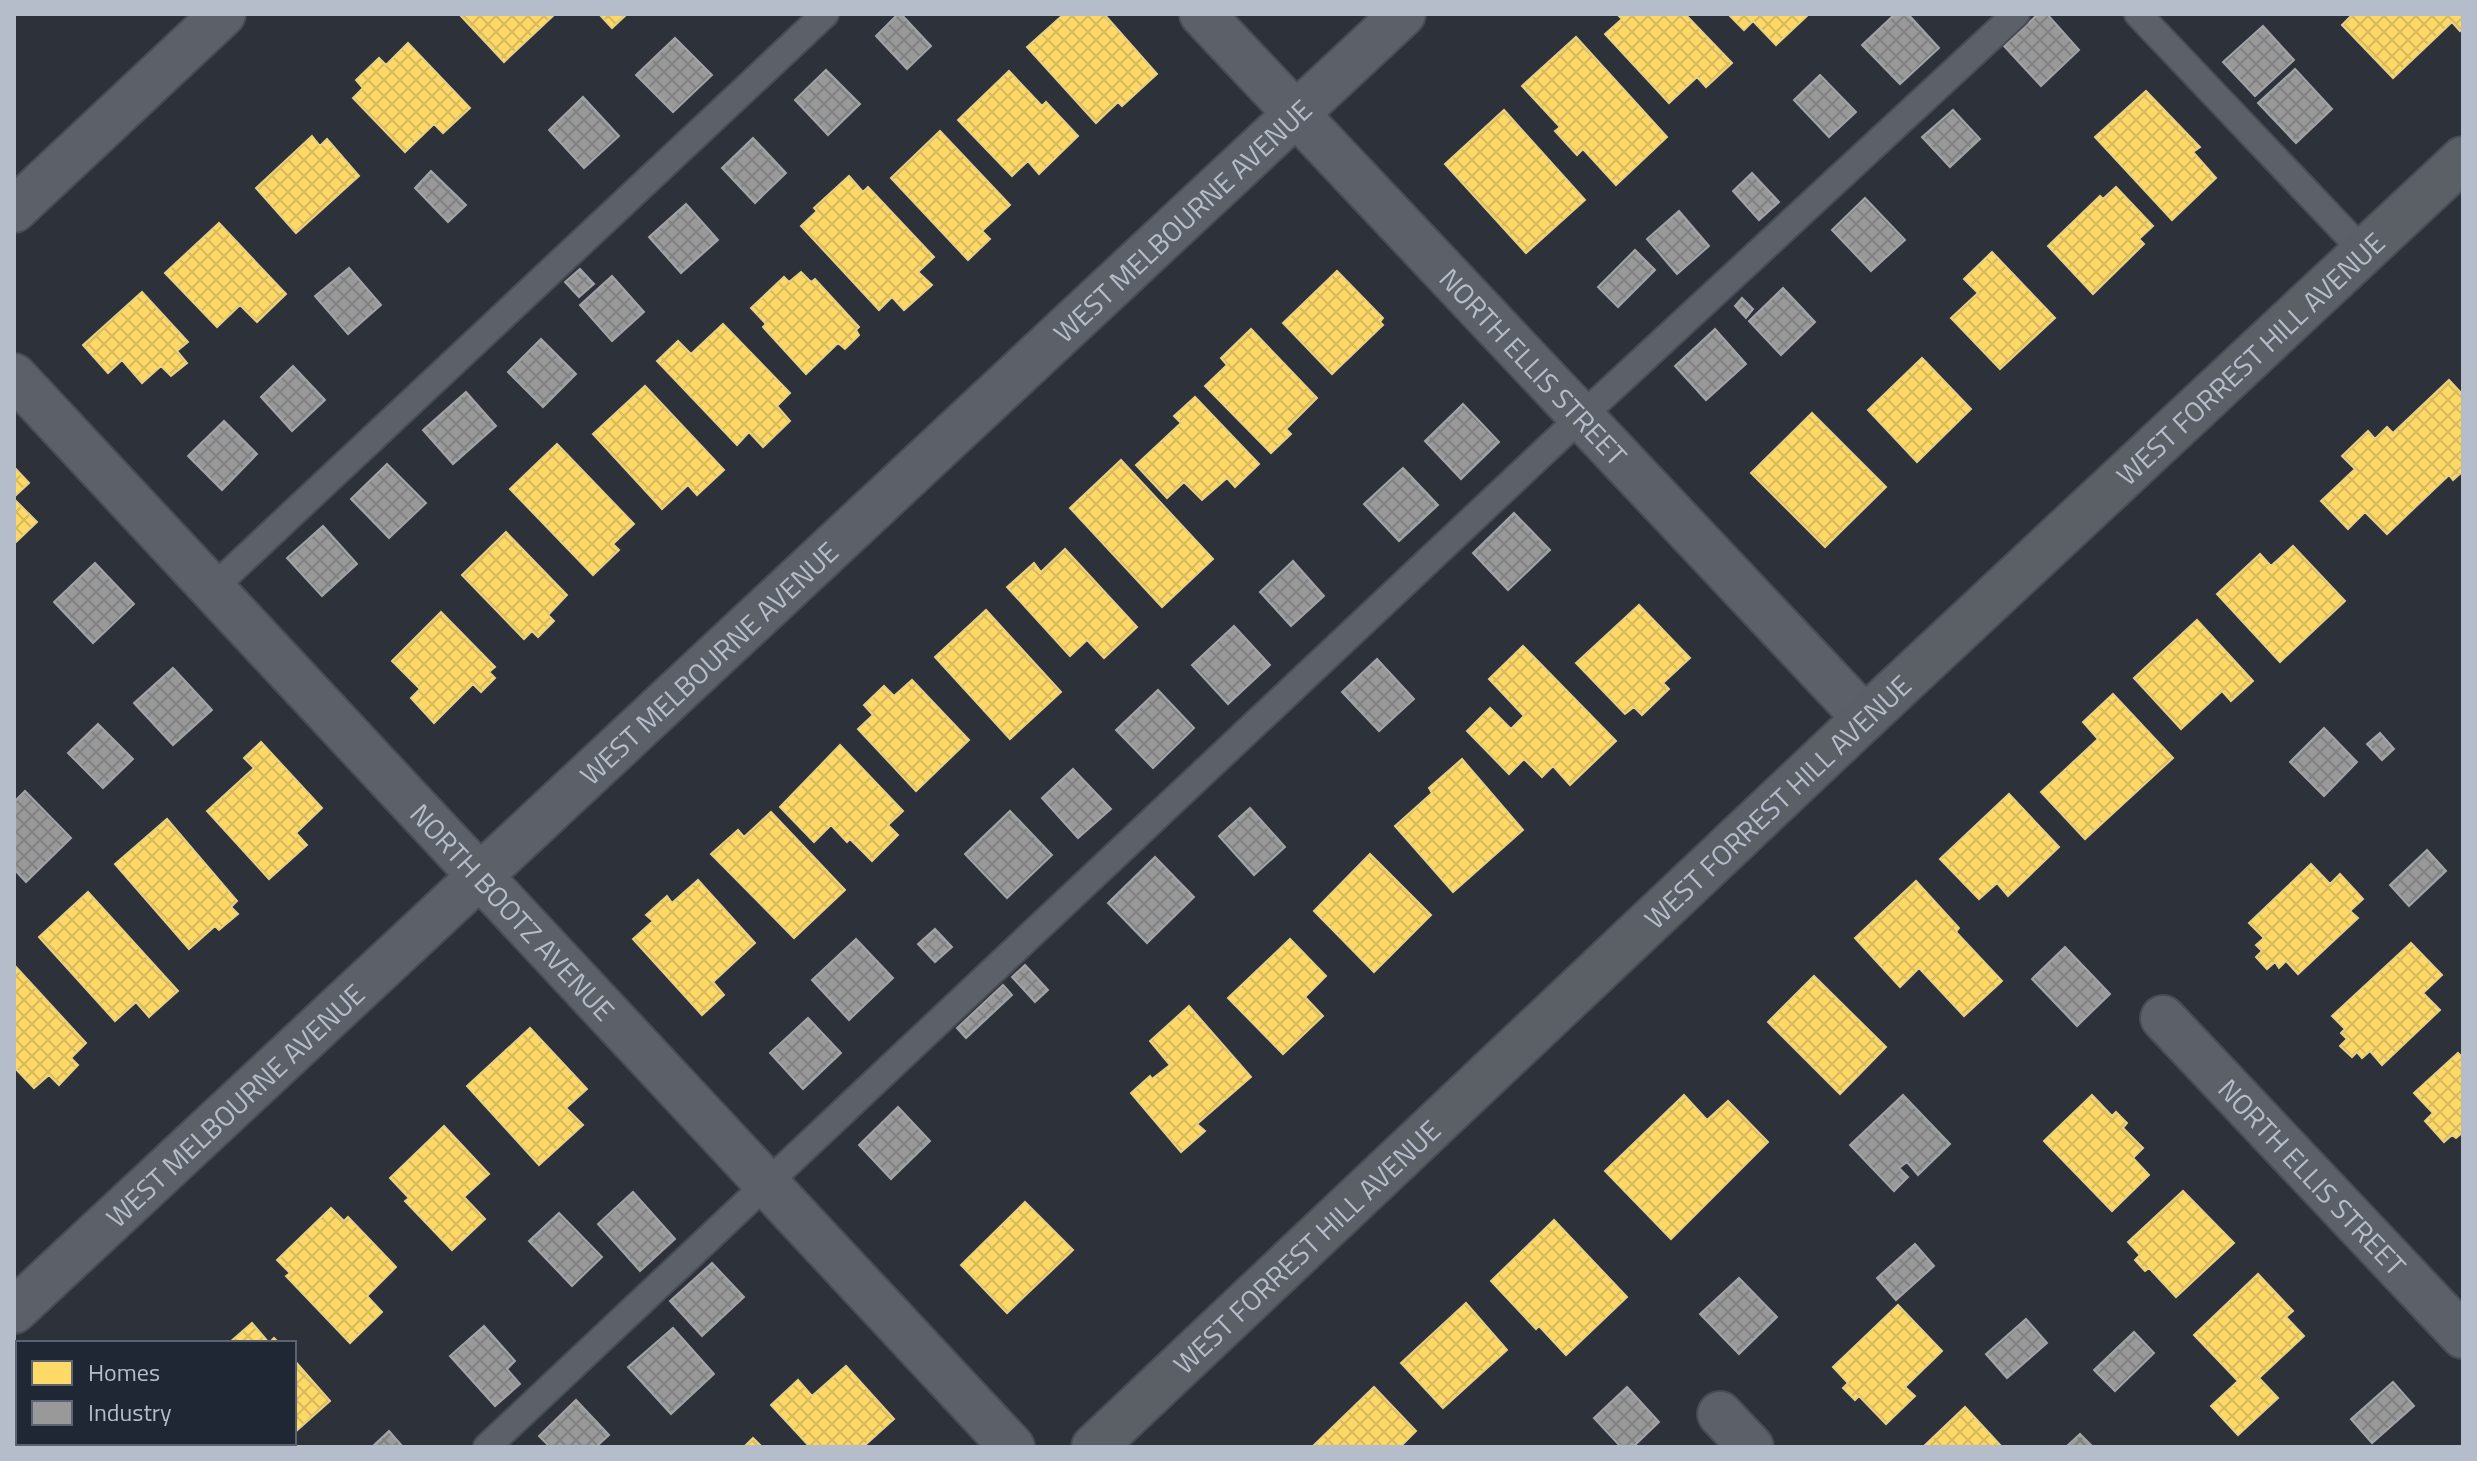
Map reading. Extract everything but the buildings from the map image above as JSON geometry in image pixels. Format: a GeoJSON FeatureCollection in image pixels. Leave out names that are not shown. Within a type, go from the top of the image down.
{"type":"FeatureCollection","features":[{"type":"Feature","properties":{"kind":"main road","name":"WEST FORREST HILL AVENUE"},"geometry":{"type":"LineString","coordinates":[[1094,1447],[1865,718],[2463,159]]}},
{"type":"Feature","properties":{"kind":"street"},"geometry":{"type":"LineString","coordinates":[[14,210],[223,14]]}},
{"type":"Feature","properties":{"kind":"street","name":"NORTH ELLIS STREET"},"geometry":{"type":"LineString","coordinates":[[1202,14],[1865,718]]}},
{"type":"Feature","properties":{"kind":"street","name":"WEST MELBOURNE AVENUE"},"geometry":{"type":"LineString","coordinates":[[14,1311],[1403,14]]}},
{"type":"Feature","properties":{"kind":"street","name":"NORTH BOOTZ AVENUE"},"geometry":{"type":"LineString","coordinates":[[14,376],[1012,1447]]}},
{"type":"Feature","properties":{"kind":"street","name":"NORTH ELLIS STREET"},"geometry":{"type":"LineString","coordinates":[[2163,1018],[2463,1336]]}},
{"type":"Feature","properties":{"kind":"street"},"geometry":{"type":"LineString","coordinates":[[1720,1414],[1751,1447]]}},
{"type":"Feature","properties":{"kind":"lane"},"geometry":{"type":"LineString","coordinates":[[212,589],[825,14]]}},
{"type":"Feature","properties":{"kind":"lane"},"geometry":{"type":"LineString","coordinates":[[487,1447],[1581,417],[2016,14]]}},
{"type":"Feature","properties":{"kind":"lane"},"geometry":{"type":"LineString","coordinates":[[2138,14],[2364,252]]}}]}
